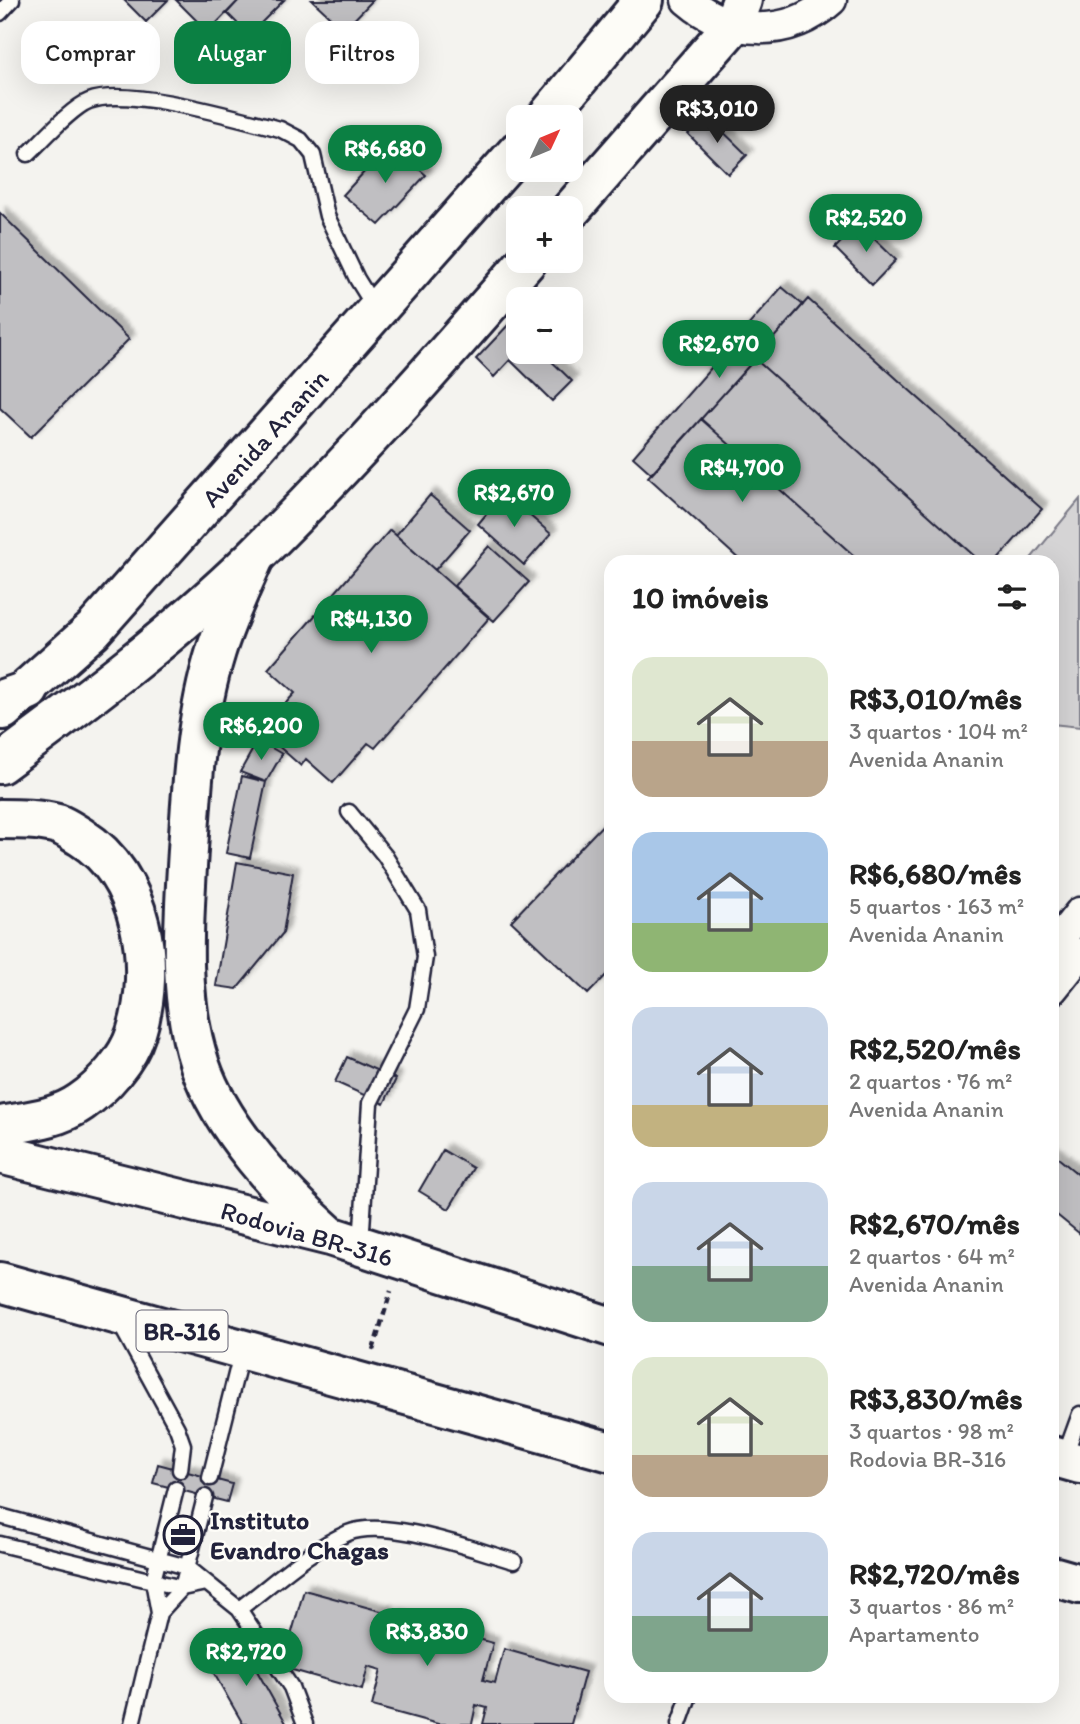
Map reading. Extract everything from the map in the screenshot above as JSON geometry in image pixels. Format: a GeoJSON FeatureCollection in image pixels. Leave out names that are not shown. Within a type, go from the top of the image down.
{"type":"FeatureCollection","features":[{"type":"Feature","properties":{"kind":"main road"},"geometry":{"type":"LineString","coordinates":[[557,105],[644,0]]}},
{"type":"Feature","properties":{"kind":"main road"},"geometry":{"type":"LineString","coordinates":[[583,196],[737,13]]}},
{"type":"Feature","properties":{"kind":"main road","name":"Avenida Ananin"},"geometry":{"type":"LineString","coordinates":[[10,700],[93,631],[506,165]]}},
{"type":"Feature","properties":{"kind":"main road"},"geometry":{"type":"LineString","coordinates":[[0,764],[100,690],[254,558],[389,416],[516,273]]}},
{"type":"Feature","properties":{"kind":"main road"},"geometry":{"type":"LineString","coordinates":[[254,558],[216,651],[194,758],[186,884],[185,997],[201,1066],[224,1111],[262,1167],[292,1202],[346,1241]]}},
{"type":"Feature","properties":{"kind":"main road"},"geometry":{"type":"LineString","coordinates":[[0,819],[60,825],[94,846],[116,867],[139,920],[144,964],[142,1011],[136,1034],[126,1055],[115,1068],[81,1102],[55,1116],[0,1126]]}},
{"type":"Feature","properties":{"kind":"main road","name":"Rodovia BR-316"},"geometry":{"type":"LineString","coordinates":[[0,1154],[346,1241],[604,1325]]}},
{"type":"Feature","properties":{"kind":"main road","name":"BR-316"},"geometry":{"type":"LineString","coordinates":[[0,1282],[113,1311],[363,1384],[604,1450]]}},
{"type":"Feature","properties":{"kind":"main road"},"geometry":{"type":"LineString","coordinates":[[1059,1578],[1080,1584]]}},
{"type":"Feature","properties":{"kind":"street"},"geometry":{"type":"LineString","coordinates":[[687,0],[703,13],[737,13],[762,29],[792,25],[818,12],[831,0]]}},
{"type":"Feature","properties":{"kind":"street"},"geometry":{"type":"LineString","coordinates":[[1059,939],[1080,913]]}},
{"type":"Feature","properties":{"kind":"street"},"geometry":{"type":"LineString","coordinates":[[1059,980],[1080,954]]}},
{"type":"Feature","properties":{"kind":"lane"},"geometry":{"type":"LineString","coordinates":[[0,13],[12,0]]}},
{"type":"Feature","properties":{"kind":"lane"},"geometry":{"type":"LineString","coordinates":[[28,154],[86,102],[102,97],[134,98],[280,129],[301,140],[313,155],[327,216],[357,279],[378,312]]}},
{"type":"Feature","properties":{"kind":"lane"},"geometry":{"type":"LineString","coordinates":[[346,1241],[370,1103],[417,1009],[425,957],[418,910],[385,856],[349,812]]}},
{"type":"Feature","properties":{"kind":"lane"},"geometry":{"type":"LineString","coordinates":[[113,1311],[177,1429],[183,1445],[180,1470]]}},
{"type":"Feature","properties":{"kind":"lane"},"geometry":{"type":"LineString","coordinates":[[210,1478],[242,1348]]}},
{"type":"Feature","properties":{"kind":"lane"},"geometry":{"type":"LineString","coordinates":[[1065,1460],[1080,1414]]}},
{"type":"Feature","properties":{"kind":"lane"},"geometry":{"type":"LineString","coordinates":[[132,1724],[159,1613],[153,1581],[176,1489]]}},
{"type":"Feature","properties":{"kind":"lane"},"geometry":{"type":"LineString","coordinates":[[159,1613],[182,1588],[205,1497]]}},
{"type":"Feature","properties":{"kind":"lane"},"geometry":{"type":"LineString","coordinates":[[0,1516],[187,1567],[239,1609],[291,1687],[305,1724]]}},
{"type":"Feature","properties":{"kind":"lane"},"geometry":{"type":"LineString","coordinates":[[239,1609],[313,1552],[351,1531],[405,1530],[514,1561]]}},
{"type":"Feature","properties":{"kind":"lane"},"geometry":{"type":"LineString","coordinates":[[0,1544],[182,1588],[206,1583]]}},
{"type":"Feature","properties":{"kind":"lane"},"geometry":{"type":"LineString","coordinates":[[679,1724],[687,1703]]}},
{"type":"Feature","properties":{"kind":"path"},"geometry":{"type":"LineString","coordinates":[[363,1384],[401,1260]]}},
{"type":"Feature","properties":{"kind":"shaded area"},"geometry":{"type":"Polygon","coordinates":[[[1080,499],[1080,727],[1059,725],[1059,555],[1034,555],[1080,499]]]}},
{"type":"Feature","properties":{"kind":"building"},"geometry":{"type":"Polygon","coordinates":[[[124,0],[168,0],[147,21],[124,0]]]}},
{"type":"Feature","properties":{"kind":"building"},"geometry":{"type":"Polygon","coordinates":[[[176,0],[239,0],[219,21],[197,21],[176,0]]]}},
{"type":"Feature","properties":{"kind":"building"},"geometry":{"type":"Polygon","coordinates":[[[239,0],[284,0],[263,21],[235,21],[227,13],[239,0]]]}},
{"type":"Feature","properties":{"kind":"building"},"geometry":{"type":"Polygon","coordinates":[[[312,0],[373,0],[353,21],[334,21],[312,0]]]}},
{"type":"Feature","properties":{"kind":"building"},"geometry":{"type":"Polygon","coordinates":[[[706,115],[747,155],[728,174],[688,134],[706,115]]]}},
{"type":"Feature","properties":{"kind":"building"},"geometry":{"type":"Polygon","coordinates":[[[390,144],[426,175],[379,225],[343,195],[390,144]]]}},
{"type":"Feature","properties":{"kind":"building"},"geometry":{"type":"Polygon","coordinates":[[[0,213],[129,339],[31,437],[0,408],[0,213]]]}},
{"type":"Feature","properties":{"kind":"building"},"geometry":{"type":"Polygon","coordinates":[[[859,224],[896,260],[872,285],[835,248],[859,224]]]}},
{"type":"Feature","properties":{"kind":"building"},"geometry":{"type":"Polygon","coordinates":[[[782,287],[803,305],[652,474],[633,457],[782,287]]]}},
{"type":"Feature","properties":{"kind":"building"},"geometry":{"type":"Polygon","coordinates":[[[808,299],[1042,509],[1001,555],[973,555],[755,359],[808,299]]]}},
{"type":"Feature","properties":{"kind":"building"},"geometry":{"type":"Polygon","coordinates":[[[506,327],[506,364],[494,377],[476,359],[506,327]]]}},
{"type":"Feature","properties":{"kind":"building"},"geometry":{"type":"Polygon","coordinates":[[[755,359],[973,555],[853,555],[701,419],[755,359]]]}},
{"type":"Feature","properties":{"kind":"building"},"geometry":{"type":"Polygon","coordinates":[[[514,364],[554,364],[572,381],[552,401],[514,364]]]}},
{"type":"Feature","properties":{"kind":"building"},"geometry":{"type":"Polygon","coordinates":[[[701,419],[853,555],[734,555],[648,477],[701,419]]]}},
{"type":"Feature","properties":{"kind":"building"},"geometry":{"type":"Polygon","coordinates":[[[504,493],[551,534],[524,565],[478,524],[504,493]]]}},
{"type":"Feature","properties":{"kind":"building"},"geometry":{"type":"Polygon","coordinates":[[[430,495],[470,530],[435,570],[396,535],[430,495]]]}},
{"type":"Feature","properties":{"kind":"building"},"geometry":{"type":"Polygon","coordinates":[[[390,530],[489,618],[375,748],[368,743],[333,783],[306,759],[301,766],[276,744],[299,718],[284,705],[295,693],[268,669],[390,530]]]}},
{"type":"Feature","properties":{"kind":"building"},"geometry":{"type":"Polygon","coordinates":[[[489,546],[529,582],[494,621],[454,586],[489,546]]]}},
{"type":"Feature","properties":{"kind":"building"},"geometry":{"type":"Polygon","coordinates":[[[258,740],[282,754],[266,782],[240,772],[258,740]]]}},
{"type":"Feature","properties":{"kind":"building"},"geometry":{"type":"Polygon","coordinates":[[[242,776],[266,782],[250,858],[226,853],[242,776]]]}},
{"type":"Feature","properties":{"kind":"building"},"geometry":{"type":"Polygon","coordinates":[[[604,823],[604,977],[588,994],[511,921],[604,823]]]}},
{"type":"Feature","properties":{"kind":"building"},"geometry":{"type":"Polygon","coordinates":[[[237,862],[293,873],[283,933],[237,989],[216,986],[237,862]]]}},
{"type":"Feature","properties":{"kind":"building"},"geometry":{"type":"Polygon","coordinates":[[[347,1057],[396,1079],[384,1104],[335,1082],[347,1057]]]}},
{"type":"Feature","properties":{"kind":"building"},"geometry":{"type":"Polygon","coordinates":[[[443,1150],[473,1168],[449,1209],[419,1191],[443,1150]]]}},
{"type":"Feature","properties":{"kind":"building"},"geometry":{"type":"Polygon","coordinates":[[[1059,1159],[1080,1176],[1080,1234],[1059,1217],[1059,1159]]]}},
{"type":"Feature","properties":{"kind":"building"},"geometry":{"type":"Polygon","coordinates":[[[158,1464],[232,1484],[227,1502],[153,1483],[158,1464]]]}},
{"type":"Feature","properties":{"kind":"building"},"geometry":{"type":"Polygon","coordinates":[[[304,1590],[388,1613],[380,1643],[387,1645],[395,1616],[493,1643],[483,1680],[495,1683],[504,1649],[585,1672],[571,1724],[483,1724],[487,1708],[476,1705],[472,1724],[438,1724],[372,1706],[381,1670],[368,1666],[362,1690],[282,1667],[304,1590]]]}},
{"type":"Feature","properties":{"kind":"building"},"geometry":{"type":"Polygon","coordinates":[[[242,1644],[286,1723],[243,1724],[208,1663],[242,1644]]]}},
{"type":"Feature","properties":{"kind":"place","name":"Instituto Evandro Chagas"},"geometry":{"type":"Point","coordinates":[183,1535]}}]}
